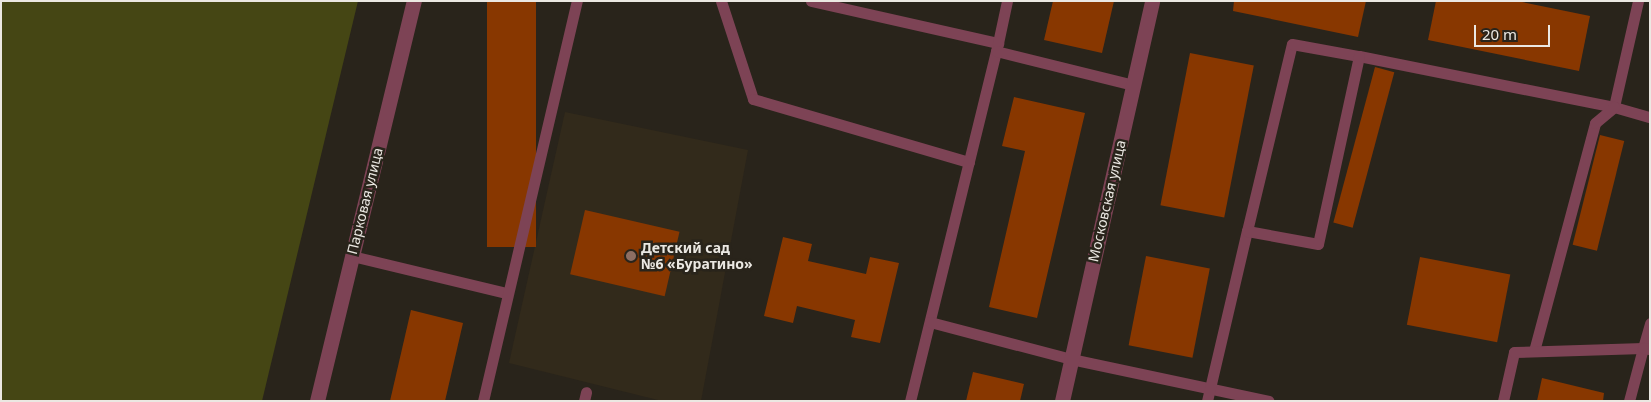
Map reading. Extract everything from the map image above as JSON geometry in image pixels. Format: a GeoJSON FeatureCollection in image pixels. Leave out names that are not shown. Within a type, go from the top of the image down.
{"type":"FeatureCollection","features":[{"type":"Feature","properties":{"kind":"street","name":"Парковая улица"},"geometry":{"type":"LineString","coordinates":[[317,401],[414,1]]}},
{"type":"Feature","properties":{"kind":"street","name":"Московская улица"},"geometry":{"type":"LineString","coordinates":[[1062,401],[1152,1]]}},
{"type":"Feature","properties":{"kind":"lane"},"geometry":{"type":"LineString","coordinates":[[483,401],[506,294],[577,1]]}},
{"type":"Feature","properties":{"kind":"lane"},"geometry":{"type":"LineString","coordinates":[[721,1],[753,99],[969,162]]}},
{"type":"Feature","properties":{"kind":"lane"},"geometry":{"type":"LineString","coordinates":[[811,1],[997,47],[1133,85]]}},
{"type":"Feature","properties":{"kind":"lane"},"geometry":{"type":"LineString","coordinates":[[910,401],[1007,1]]}},
{"type":"Feature","properties":{"kind":"lane"},"geometry":{"type":"LineString","coordinates":[[1534,351],[1595,123],[1614,107],[1638,1]]}},
{"type":"Feature","properties":{"kind":"lane"},"geometry":{"type":"LineString","coordinates":[[1207,401],[1292,44],[1614,107],[1650,117]]}},
{"type":"Feature","properties":{"kind":"lane"},"geometry":{"type":"LineString","coordinates":[[1247,231],[1318,244],[1358,56]]}},
{"type":"Feature","properties":{"kind":"lane"},"geometry":{"type":"LineString","coordinates":[[352,256],[506,294]]}},
{"type":"Feature","properties":{"kind":"lane"},"geometry":{"type":"LineString","coordinates":[[930,322],[1071,359],[1269,401]]}},
{"type":"Feature","properties":{"kind":"lane"},"geometry":{"type":"LineString","coordinates":[[1629,401],[1646,349],[1650,323]]}},
{"type":"Feature","properties":{"kind":"lane"},"geometry":{"type":"LineString","coordinates":[[1503,401],[1514,352],[1646,349]]}},
{"type":"Feature","properties":{"kind":"shaded area"},"geometry":{"type":"Polygon","coordinates":[[[1,1],[358,1],[262,401],[1,401],[1,1]]]}},
{"type":"Feature","properties":{"kind":"shaded area","name":"Детский сад №6 «Буратино»"},"geometry":{"type":"Polygon","coordinates":[[[565,112],[748,150],[701,401],[662,401],[509,363],[565,112]]]}},
{"type":"Feature","properties":{"kind":"building"},"geometry":{"type":"Polygon","coordinates":[[[487,1],[536,1],[536,247],[487,247],[487,1]]]}},
{"type":"Feature","properties":{"kind":"building"},"geometry":{"type":"Polygon","coordinates":[[[1053,1],[1114,1],[1102,53],[1044,40],[1053,1]]]}},
{"type":"Feature","properties":{"kind":"building"},"geometry":{"type":"Polygon","coordinates":[[[1234,1],[1366,1],[1358,37],[1233,11],[1234,1]]]}},
{"type":"Feature","properties":{"kind":"building"},"geometry":{"type":"Polygon","coordinates":[[[1436,1],[1517,1],[1590,16],[1579,71],[1428,40],[1436,1]]]}},
{"type":"Feature","properties":{"kind":"building"},"geometry":{"type":"Polygon","coordinates":[[[1190,53],[1254,65],[1224,218],[1160,205],[1190,53]]]}},
{"type":"Feature","properties":{"kind":"building"},"geometry":{"type":"Polygon","coordinates":[[[1375,67],[1394,72],[1353,228],[1333,223],[1375,67]]]}},
{"type":"Feature","properties":{"kind":"building"},"geometry":{"type":"Polygon","coordinates":[[[1014,97],[1085,113],[1037,318],[989,307],[1025,151],[1002,146],[1014,97]]]}},
{"type":"Feature","properties":{"kind":"building"},"geometry":{"type":"Polygon","coordinates":[[[1600,135],[1624,141],[1597,251],[1573,245],[1600,135]]]}},
{"type":"Feature","properties":{"kind":"building"},"geometry":{"type":"Polygon","coordinates":[[[585,210],[680,232],[665,296],[570,274],[585,210]]]}},
{"type":"Feature","properties":{"kind":"building"},"geometry":{"type":"Polygon","coordinates":[[[783,237],[812,244],[808,261],[866,274],[870,257],[899,263],[880,343],[851,337],[855,320],[797,306],[793,323],[764,316],[783,237]]]}},
{"type":"Feature","properties":{"kind":"building"},"geometry":{"type":"Polygon","coordinates":[[[1146,256],[1210,268],[1192,358],[1129,345],[1146,256]]]}},
{"type":"Feature","properties":{"kind":"building"},"geometry":{"type":"Polygon","coordinates":[[[1420,257],[1510,275],[1497,342],[1407,325],[1420,257]]]}},
{"type":"Feature","properties":{"kind":"building"},"geometry":{"type":"Polygon","coordinates":[[[411,310],[463,323],[445,401],[390,401],[411,310]]]}},
{"type":"Feature","properties":{"kind":"building"},"geometry":{"type":"Polygon","coordinates":[[[973,372],[1024,384],[1020,401],[966,401],[973,372]]]}},
{"type":"Feature","properties":{"kind":"building"},"geometry":{"type":"Polygon","coordinates":[[[1542,378],[1604,393],[1603,401],[1537,401],[1542,378]]]}},
{"type":"Feature","properties":{"kind":"place","name":"Детский сад №6 «Буратино»"},"geometry":{"type":"Point","coordinates":[631,256]}}]}
